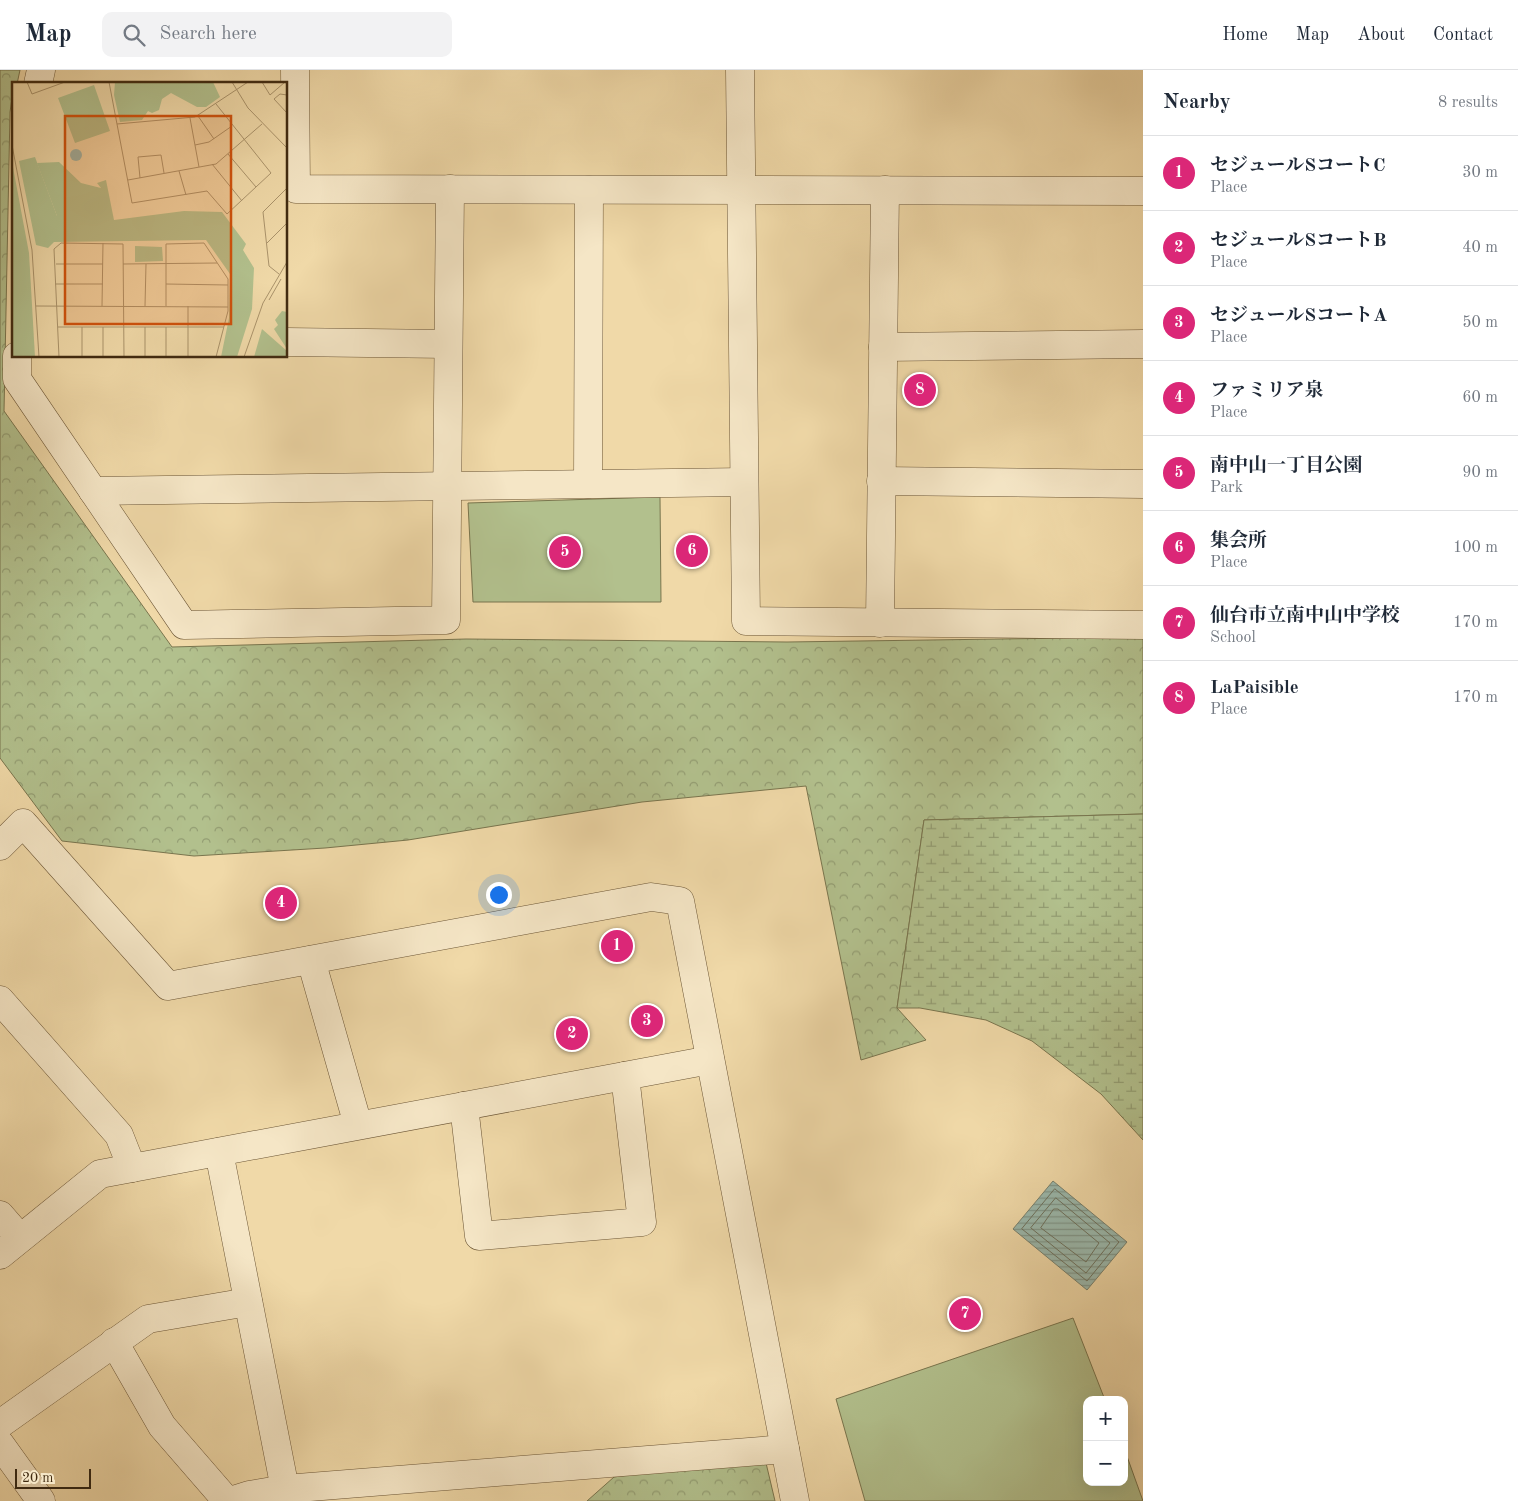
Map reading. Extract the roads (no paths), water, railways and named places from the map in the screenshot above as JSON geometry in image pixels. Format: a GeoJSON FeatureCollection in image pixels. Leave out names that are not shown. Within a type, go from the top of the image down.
{"type":"FeatureCollection","features":[{"type":"Feature","properties":{"kind":"street"},"geometry":{"type":"LineString","coordinates":[[295,70],[291,189],[1143,191]]}},
{"type":"Feature","properties":{"kind":"street"},"geometry":{"type":"LineString","coordinates":[[740,70],[746,621],[1143,625]]}},
{"type":"Feature","properties":{"kind":"street"},"geometry":{"type":"LineString","coordinates":[[17,358],[17,379],[184,625],[446,620],[450,189]]}},
{"type":"Feature","properties":{"kind":"street"},"geometry":{"type":"LineString","coordinates":[[588,484],[589,190]]}},
{"type":"Feature","properties":{"kind":"street"},"geometry":{"type":"LineString","coordinates":[[880,623],[885,190]]}},
{"type":"Feature","properties":{"kind":"street"},"geometry":{"type":"LineString","coordinates":[[288,342],[448,344]]}},
{"type":"Feature","properties":{"kind":"street"},"geometry":{"type":"LineString","coordinates":[[883,346],[1143,344]]}},
{"type":"Feature","properties":{"kind":"street"},"geometry":{"type":"LineString","coordinates":[[881,481],[1143,484]]}},
{"type":"Feature","properties":{"kind":"street"},"geometry":{"type":"LineString","coordinates":[[93,491],[744,482]]}},
{"type":"Feature","properties":{"kind":"street"},"geometry":{"type":"LineString","coordinates":[[0,846],[23,823],[168,986],[651,897],[680,901],[795,1501]]}},
{"type":"Feature","properties":{"kind":"street"},"geometry":{"type":"LineString","coordinates":[[311,960],[358,1126]]}},
{"type":"Feature","properties":{"kind":"street"},"geometry":{"type":"LineString","coordinates":[[0,1000],[120,1135],[132,1168]]}},
{"type":"Feature","properties":{"kind":"street"},"geometry":{"type":"LineString","coordinates":[[0,1216],[10,1246],[100,1174],[710,1060]]}},
{"type":"Feature","properties":{"kind":"street"},"geometry":{"type":"LineString","coordinates":[[464,1106],[479,1236],[642,1222],[625,1076]]}},
{"type":"Feature","properties":{"kind":"street"},"geometry":{"type":"LineString","coordinates":[[219,1152],[285,1489]]}},
{"type":"Feature","properties":{"kind":"street"},"geometry":{"type":"LineString","coordinates":[[0,1424],[148,1319],[248,1302]]}},
{"type":"Feature","properties":{"kind":"street"},"geometry":{"type":"LineString","coordinates":[[114,1342],[162,1426],[229,1501],[249,1495],[285,1489],[785,1449]]}},
{"type":"Feature","properties":{"kind":"street"},"geometry":{"type":"LineString","coordinates":[[0,1444],[41,1501]]}},
{"type":"Feature","properties":{"kind":"water"},"geometry":{"type":"Polygon","coordinates":[[[1053,1181],[1127,1242],[1087,1290],[1013,1229],[1053,1181]]]}},
{"type":"Feature","properties":{"kind":"place","name":"LaPaisible"},"geometry":{"type":"Point","coordinates":[920,390]}},
{"type":"Feature","properties":{"kind":"place","name":"集会所"},"geometry":{"type":"Point","coordinates":[692,551]}},
{"type":"Feature","properties":{"kind":"place","name":"南中山一丁目公園"},"geometry":{"type":"Point","coordinates":[565,552]}},
{"type":"Feature","properties":{"kind":"place","name":"ファミリア泉"},"geometry":{"type":"Point","coordinates":[281,903]}},
{"type":"Feature","properties":{"kind":"place","name":"セジュールSコートC"},"geometry":{"type":"Point","coordinates":[617,946]}},
{"type":"Feature","properties":{"kind":"place","name":"セジュールSコートA"},"geometry":{"type":"Point","coordinates":[647,1021]}},
{"type":"Feature","properties":{"kind":"place","name":"セジュールSコートB"},"geometry":{"type":"Point","coordinates":[572,1034]}},
{"type":"Feature","properties":{"kind":"place","name":"仙台市立南中山中学校"},"geometry":{"type":"Point","coordinates":[965,1314]}}]}
